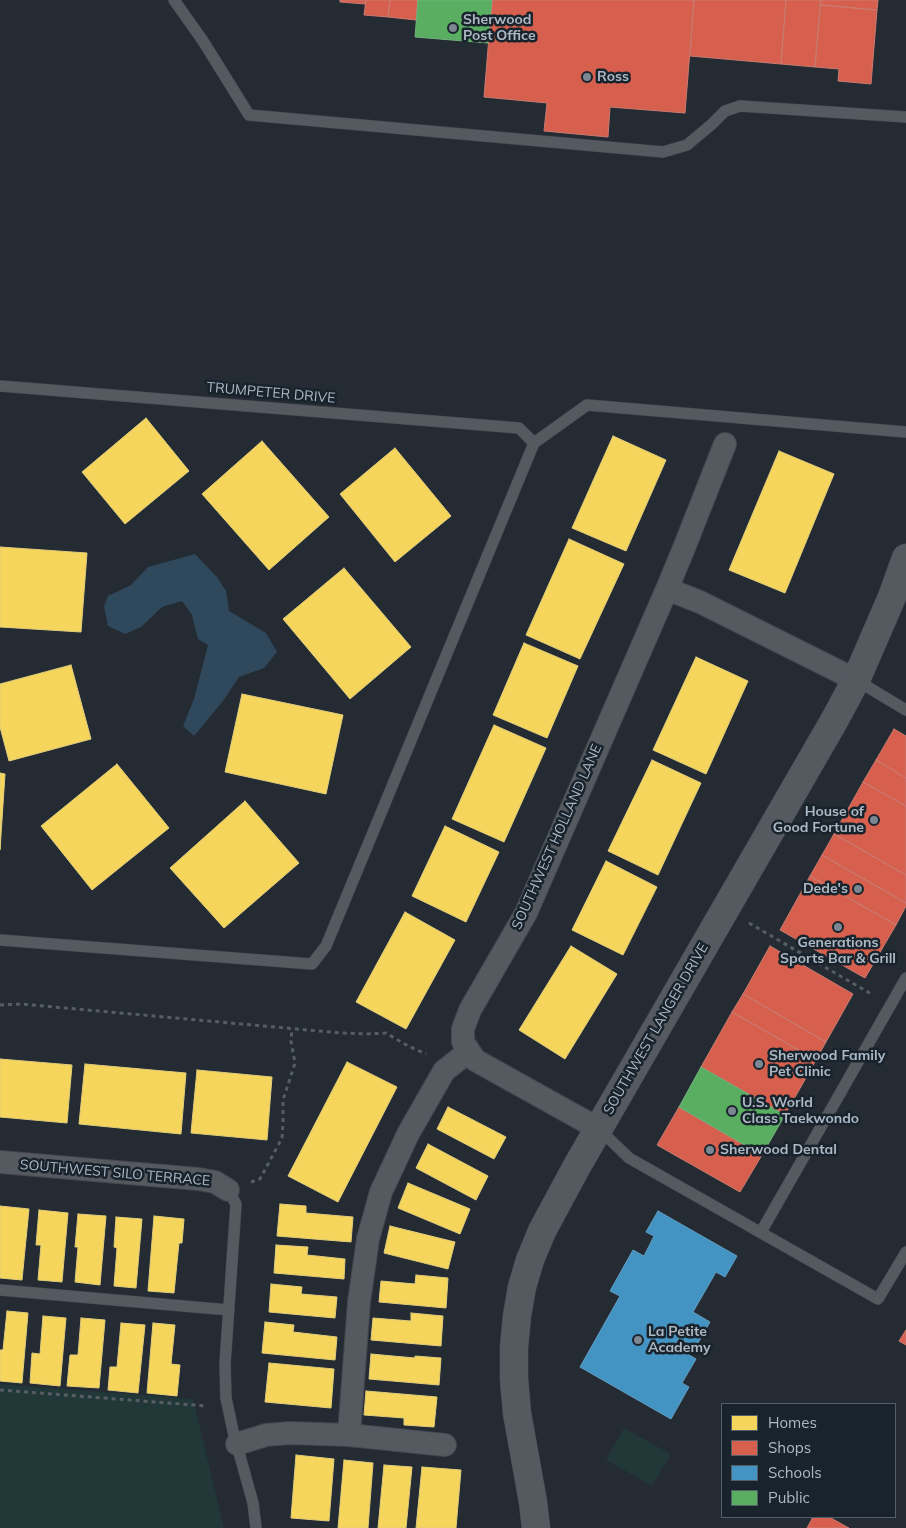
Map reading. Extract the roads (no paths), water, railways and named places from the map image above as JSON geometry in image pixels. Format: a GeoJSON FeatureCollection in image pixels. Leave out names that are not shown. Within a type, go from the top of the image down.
{"type":"FeatureCollection","features":[{"type":"Feature","properties":{"kind":"street","name":"SOUTHWEST HOLLAND LANE"},"geometry":{"type":"LineString","coordinates":[[468,1052],[463,1042],[463,1029],[470,1010],[526,913],[684,548],[725,444]]}},
{"type":"Feature","properties":{"kind":"street","name":"SOUTHWEST LANGER DRIVE"},"geometry":{"type":"LineString","coordinates":[[536,1528],[517,1413],[514,1347],[517,1316],[525,1278],[542,1231],[577,1166],[834,721],[856,680],[892,597],[906,558]]}},
{"type":"Feature","properties":{"kind":"street"},"geometry":{"type":"LineString","coordinates":[[666,589],[700,602],[856,680]]}},
{"type":"Feature","properties":{"kind":"street"},"geometry":{"type":"LineString","coordinates":[[349,1435],[359,1302],[368,1239],[381,1192],[408,1134],[444,1071],[468,1052],[475,1060],[599,1128]]}},
{"type":"Feature","properties":{"kind":"street","name":"SOUTHWEST SILO TERRACE"},"geometry":{"type":"LineString","coordinates":[[0,1162],[198,1179],[215,1182],[228,1190]]}},
{"type":"Feature","properties":{"kind":"street"},"geometry":{"type":"LineString","coordinates":[[236,1444],[266,1436],[290,1433],[349,1435],[445,1445]]}},
{"type":"Feature","properties":{"kind":"lane"},"geometry":{"type":"LineString","coordinates":[[174,0],[203,41],[248,115],[663,152],[687,145],[725,111],[740,106],[906,117]]}},
{"type":"Feature","properties":{"kind":"lane","name":"TRUMPETER DRIVE"},"geometry":{"type":"LineString","coordinates":[[0,386],[519,428],[534,443]]}},
{"type":"Feature","properties":{"kind":"lane"},"geometry":{"type":"LineString","coordinates":[[0,940],[312,964],[326,946],[534,443],[587,405],[906,432]]}},
{"type":"Feature","properties":{"kind":"lane"},"geometry":{"type":"LineString","coordinates":[[856,680],[906,710]]}},
{"type":"Feature","properties":{"kind":"lane"},"geometry":{"type":"LineString","coordinates":[[761,1232],[906,978]]}},
{"type":"Feature","properties":{"kind":"lane"},"geometry":{"type":"LineString","coordinates":[[599,1128],[629,1158],[878,1298],[903,1265],[906,1252]]}},
{"type":"Feature","properties":{"kind":"lane"},"geometry":{"type":"LineString","coordinates":[[228,1190],[236,1204],[225,1364],[226,1398],[236,1444],[253,1503],[256,1528]]}},
{"type":"Feature","properties":{"kind":"lane"},"geometry":{"type":"LineString","coordinates":[[0,1290],[229,1310]]}},
{"type":"Feature","properties":{"kind":"water"},"geometry":{"type":"Polygon","coordinates":[[[195,554],[217,577],[226,591],[229,611],[266,633],[277,652],[264,668],[239,677],[223,701],[194,736],[183,726],[194,699],[208,645],[198,639],[192,615],[182,601],[162,607],[141,627],[125,634],[108,626],[104,606],[108,596],[131,585],[148,567],[195,554]]]}},
{"type":"Feature","properties":{"kind":"place","name":"Sherwood Post Office"},"geometry":{"type":"Point","coordinates":[453,28]}},
{"type":"Feature","properties":{"kind":"place","name":"Ross"},"geometry":{"type":"Point","coordinates":[587,77]}},
{"type":"Feature","properties":{"kind":"place","name":"House of Good Fortune"},"geometry":{"type":"Point","coordinates":[874,820]}},
{"type":"Feature","properties":{"kind":"place","name":"Dede's"},"geometry":{"type":"Point","coordinates":[858,889]}},
{"type":"Feature","properties":{"kind":"place","name":"Generations Sports Bar & Grill"},"geometry":{"type":"Point","coordinates":[838,927]}},
{"type":"Feature","properties":{"kind":"place","name":"Sherwood Family Pet Clinic"},"geometry":{"type":"Point","coordinates":[759,1064]}},
{"type":"Feature","properties":{"kind":"place","name":"U.S. World Class Taekwondo"},"geometry":{"type":"Point","coordinates":[732,1111]}},
{"type":"Feature","properties":{"kind":"place","name":"Sherwood Dental"},"geometry":{"type":"Point","coordinates":[710,1150]}},
{"type":"Feature","properties":{"kind":"place","name":"La Petite Academy"},"geometry":{"type":"Point","coordinates":[638,1340]}}]}
